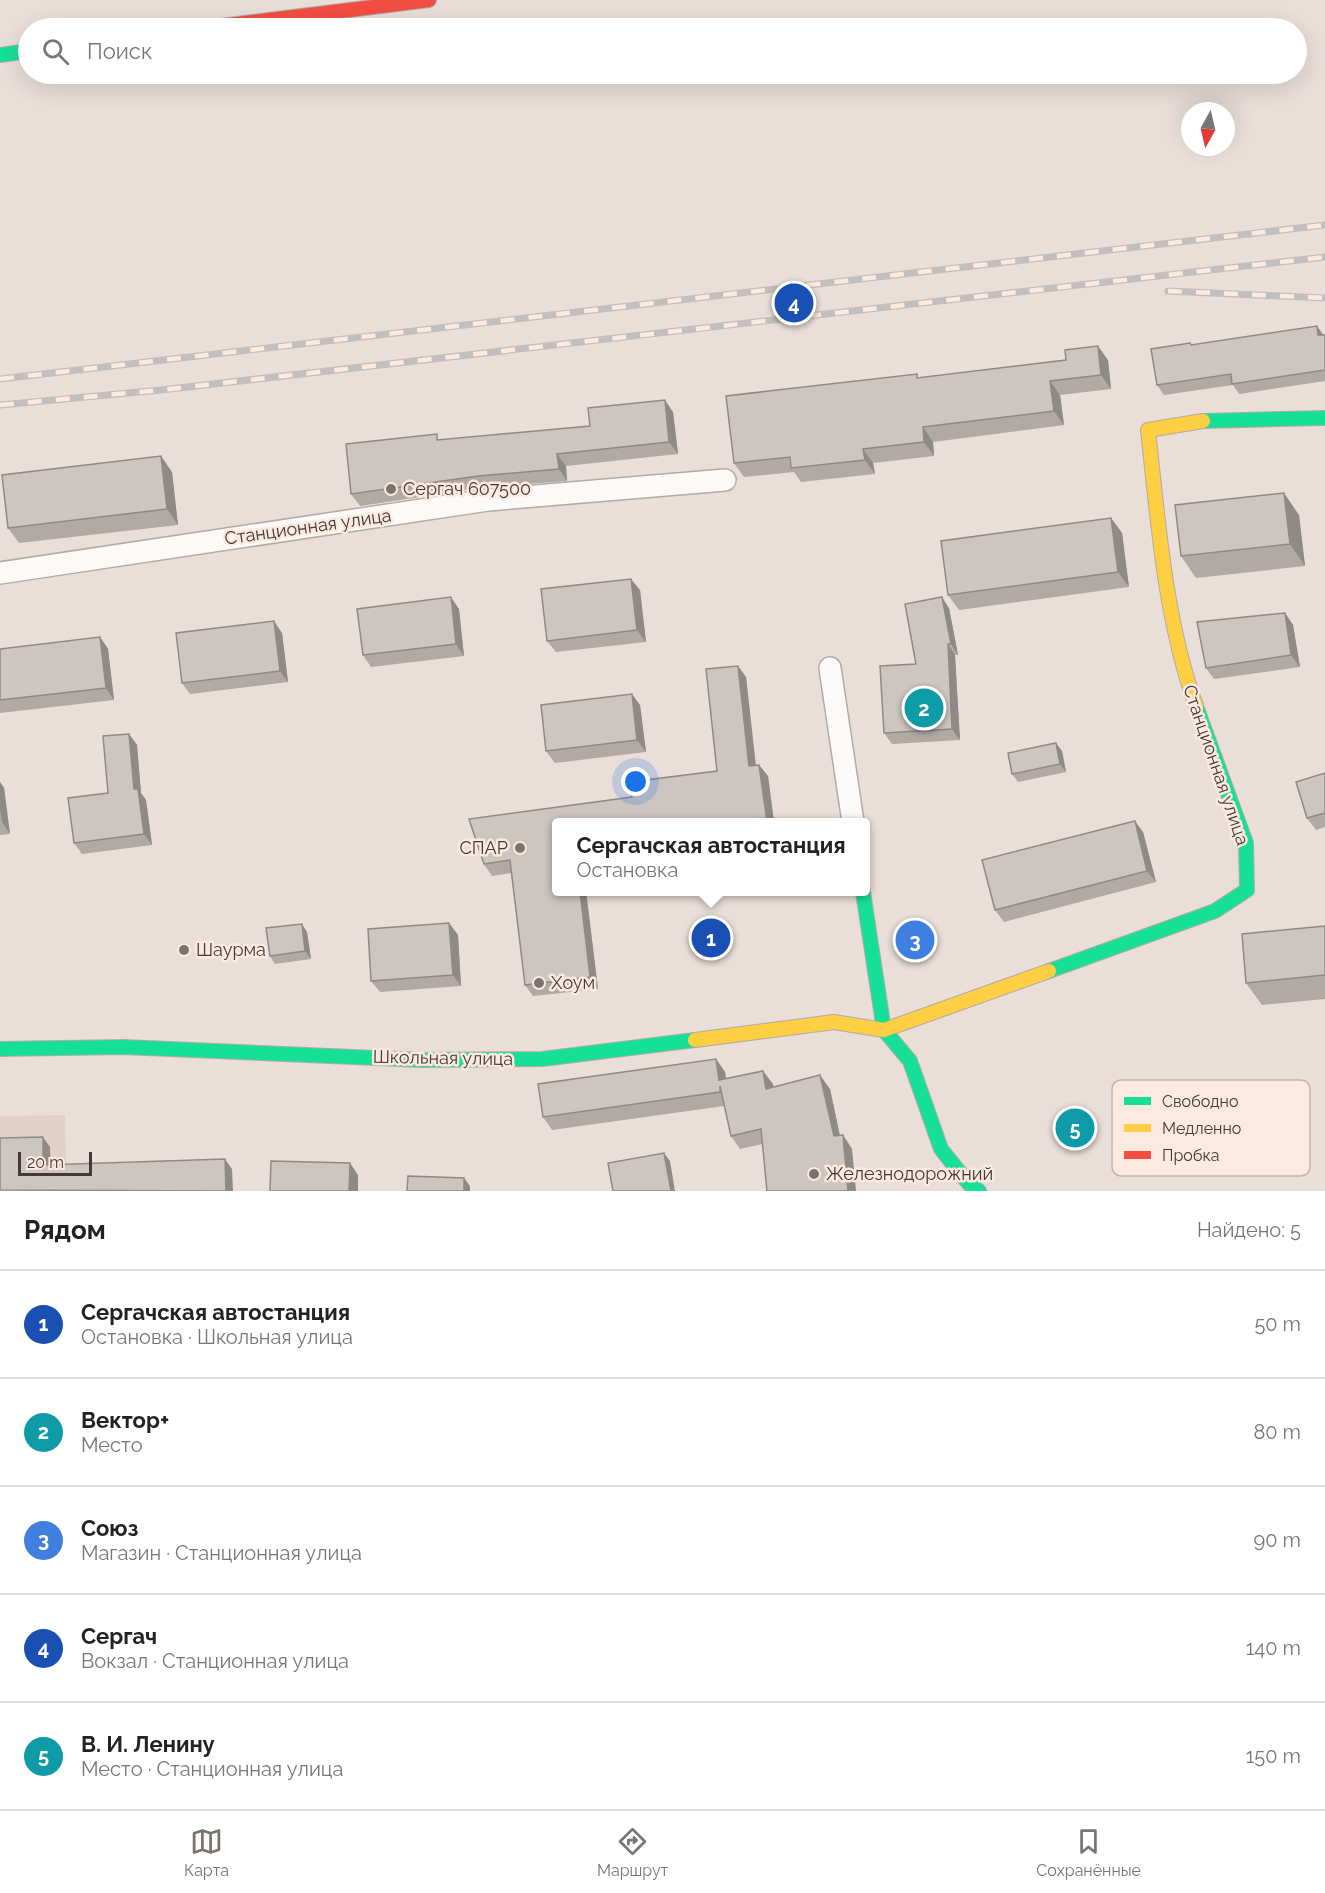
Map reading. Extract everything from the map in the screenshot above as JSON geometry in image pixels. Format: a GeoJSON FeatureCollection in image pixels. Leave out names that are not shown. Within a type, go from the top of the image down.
{"type":"FeatureCollection","features":[{"type":"Feature","properties":{"kind":"street"},"geometry":{"type":"LineString","coordinates":[[285,18],[429,0]]}},
{"type":"Feature","properties":{"kind":"street"},"geometry":{"type":"LineString","coordinates":[[0,55],[18,52]]}},
{"type":"Feature","properties":{"kind":"street","name":"Станционная улица"},"geometry":{"type":"LineString","coordinates":[[884,1030],[1215,911],[1247,890],[1246,843],[1184,672],[1161,549],[1148,430],[1207,420],[1325,418]]}},
{"type":"Feature","properties":{"kind":"street","name":"Станционная улица"},"geometry":{"type":"LineString","coordinates":[[0,573],[488,500],[725,480]]}},
{"type":"Feature","properties":{"kind":"street"},"geometry":{"type":"LineString","coordinates":[[830,668],[852,818]]}},
{"type":"Feature","properties":{"kind":"street"},"geometry":{"type":"LineString","coordinates":[[864,896],[884,1030],[910,1062],[941,1149],[969,1184],[979,1191]]}},
{"type":"Feature","properties":{"kind":"street","name":"Школьная улица"},"geometry":{"type":"LineString","coordinates":[[0,1049],[123,1047],[423,1059],[542,1059],[834,1022],[884,1030]]}},
{"type":"Feature","properties":{"kind":"shaded area"},"geometry":{"type":"Polygon","coordinates":[[[65,1115],[67,1191],[0,1191],[0,1116],[65,1115]]]}},
{"type":"Feature","properties":{"kind":"building"},"geometry":{"type":"Polygon","coordinates":[[[1317,326],[1318,335],[1325,335],[1325,370],[1232,384],[1231,374],[1157,385],[1151,349],[1317,326]]]}},
{"type":"Feature","properties":{"kind":"building"},"geometry":{"type":"Polygon","coordinates":[[[1098,346],[1101,375],[1050,381],[1054,411],[923,427],[924,442],[863,449],[865,460],[791,468],[790,457],[734,463],[726,396],[917,374],[917,378],[1066,360],[1065,350],[1098,346]]]}},
{"type":"Feature","properties":{"kind":"building"},"geometry":{"type":"Polygon","coordinates":[[[665,400],[669,442],[557,454],[559,469],[478,476],[351,494],[346,444],[437,434],[437,440],[590,426],[588,408],[665,400]]]}},
{"type":"Feature","properties":{"kind":"building"},"geometry":{"type":"Polygon","coordinates":[[[161,456],[167,509],[8,528],[2,475],[161,456]]]}},
{"type":"Feature","properties":{"kind":"building"},"geometry":{"type":"Polygon","coordinates":[[[1284,493],[1290,544],[1181,556],[1175,505],[1284,493]]]}},
{"type":"Feature","properties":{"kind":"building"},"geometry":{"type":"Polygon","coordinates":[[[1111,518],[1118,572],[948,595],[941,541],[1111,518]]]}},
{"type":"Feature","properties":{"kind":"building"},"geometry":{"type":"Polygon","coordinates":[[[631,579],[637,630],[547,641],[541,589],[631,579]]]}},
{"type":"Feature","properties":{"kind":"building"},"geometry":{"type":"Polygon","coordinates":[[[451,597],[456,644],[363,655],[357,609],[451,597]]]}},
{"type":"Feature","properties":{"kind":"building"},"geometry":{"type":"Polygon","coordinates":[[[942,597],[951,644],[948,644],[952,729],[884,733],[880,666],[916,664],[905,604],[942,597]]]}},
{"type":"Feature","properties":{"kind":"building"},"geometry":{"type":"Polygon","coordinates":[[[1285,613],[1291,655],[1206,668],[1197,622],[1285,613]]]}},
{"type":"Feature","properties":{"kind":"building"},"geometry":{"type":"Polygon","coordinates":[[[274,621],[280,671],[182,683],[176,633],[274,621]]]}},
{"type":"Feature","properties":{"kind":"building"},"geometry":{"type":"Polygon","coordinates":[[[100,637],[106,688],[0,700],[0,649],[100,637]]]}},
{"type":"Feature","properties":{"kind":"building"},"geometry":{"type":"Polygon","coordinates":[[[738,666],[749,766],[759,765],[766,818],[552,818],[552,896],[581,896],[590,977],[525,985],[510,860],[484,864],[469,819],[632,797],[630,782],[717,771],[706,669],[738,666]]]}},
{"type":"Feature","properties":{"kind":"building"},"geometry":{"type":"Polygon","coordinates":[[[632,694],[637,740],[546,751],[541,705],[632,694]]]}},
{"type":"Feature","properties":{"kind":"building"},"geometry":{"type":"Polygon","coordinates":[[[129,734],[134,789],[138,789],[144,834],[74,843],[68,798],[108,793],[103,736],[129,734]]]}},
{"type":"Feature","properties":{"kind":"building"},"geometry":{"type":"Polygon","coordinates":[[[1056,743],[1060,764],[1012,774],[1008,753],[1056,743]]]}},
{"type":"Feature","properties":{"kind":"building"},"geometry":{"type":"Polygon","coordinates":[[[1325,773],[1325,813],[1307,818],[1296,782],[1325,773]]]}},
{"type":"Feature","properties":{"kind":"building"},"geometry":{"type":"Polygon","coordinates":[[[1135,821],[1147,871],[995,910],[982,860],[1135,821]]]}},
{"type":"Feature","properties":{"kind":"building"},"geometry":{"type":"Polygon","coordinates":[[[449,923],[453,975],[371,981],[368,929],[449,923]]]}},
{"type":"Feature","properties":{"kind":"building"},"geometry":{"type":"Polygon","coordinates":[[[302,924],[305,951],[270,956],[266,928],[302,924]]]}},
{"type":"Feature","properties":{"kind":"building"},"geometry":{"type":"Polygon","coordinates":[[[1325,926],[1325,975],[1246,983],[1242,934],[1325,926]]]}},
{"type":"Feature","properties":{"kind":"building"},"geometry":{"type":"Polygon","coordinates":[[[716,1059],[719,1080],[763,1071],[766,1089],[820,1075],[834,1136],[843,1135],[848,1191],[767,1191],[761,1129],[731,1136],[720,1086],[720,1092],[543,1117],[538,1084],[716,1059]]]}},
{"type":"Feature","properties":{"kind":"building"},"geometry":{"type":"Polygon","coordinates":[[[43,1137],[43,1165],[225,1159],[226,1191],[0,1190],[0,1138],[43,1137]]]}},
{"type":"Feature","properties":{"kind":"building"},"geometry":{"type":"Polygon","coordinates":[[[664,1153],[671,1191],[613,1191],[608,1163],[664,1153]]]}},
{"type":"Feature","properties":{"kind":"building"},"geometry":{"type":"Polygon","coordinates":[[[271,1161],[350,1163],[349,1191],[270,1191],[271,1161]]]}},
{"type":"Feature","properties":{"kind":"building"},"geometry":{"type":"Polygon","coordinates":[[[408,1176],[464,1178],[464,1191],[407,1191],[408,1176]]]}},
{"type":"Feature","properties":{"kind":"railway"},"geometry":{"type":"LineString","coordinates":[[0,379],[1325,225]]}},
{"type":"Feature","properties":{"kind":"railway"},"geometry":{"type":"LineString","coordinates":[[0,405],[161,390],[1325,257]]}},
{"type":"Feature","properties":{"kind":"railway"},"geometry":{"type":"LineString","coordinates":[[1168,291],[1325,298]]}},
{"type":"Feature","properties":{"kind":"traffic: fast"},"geometry":{"type":"LineString","coordinates":[[0,55],[18,52]]}},
{"type":"Feature","properties":{"kind":"traffic: fast"},"geometry":{"type":"LineString","coordinates":[[1203,421],[1325,418]]}},
{"type":"Feature","properties":{"kind":"traffic: fast"},"geometry":{"type":"LineString","coordinates":[[1049,971],[1215,911],[1247,890],[1246,843],[1196,706]]}},
{"type":"Feature","properties":{"kind":"traffic: fast"},"geometry":{"type":"LineString","coordinates":[[864,896],[884,1030],[910,1061],[941,1149],[969,1184],[979,1191]]}},
{"type":"Feature","properties":{"kind":"traffic: fast"},"geometry":{"type":"LineString","coordinates":[[0,1049],[123,1047],[423,1060],[542,1059],[695,1040]]}},
{"type":"Feature","properties":{"kind":"traffic: slow"},"geometry":{"type":"LineString","coordinates":[[1196,706],[1185,673],[1170,605],[1159,535],[1148,430],[1203,421]]}},
{"type":"Feature","properties":{"kind":"traffic: slow"},"geometry":{"type":"LineString","coordinates":[[695,1040],[834,1022],[884,1030],[1049,971]]}},
{"type":"Feature","properties":{"kind":"traffic: jam"},"geometry":{"type":"LineString","coordinates":[[285,18],[429,0]]}},
{"type":"Feature","properties":{"kind":"place","name":"Сергач"},"geometry":{"type":"Point","coordinates":[794,303]}},
{"type":"Feature","properties":{"kind":"place","name":"Сергач 607500"},"geometry":{"type":"Point","coordinates":[391,489]}},
{"type":"Feature","properties":{"kind":"place","name":"Вектор+"},"geometry":{"type":"Point","coordinates":[924,708]}},
{"type":"Feature","properties":{"kind":"place","name":"СПАР"},"geometry":{"type":"Point","coordinates":[520,848]}},
{"type":"Feature","properties":{"kind":"place","name":"Сергачская автостанция"},"geometry":{"type":"Point","coordinates":[711,938]}},
{"type":"Feature","properties":{"kind":"place","name":"Союз"},"geometry":{"type":"Point","coordinates":[915,940]}},
{"type":"Feature","properties":{"kind":"place","name":"Шаурма"},"geometry":{"type":"Point","coordinates":[184,950]}},
{"type":"Feature","properties":{"kind":"place","name":"Хоум"},"geometry":{"type":"Point","coordinates":[539,983]}},
{"type":"Feature","properties":{"kind":"place","name":"В. И. Ленину"},"geometry":{"type":"Point","coordinates":[1075,1128]}},
{"type":"Feature","properties":{"kind":"place","name":"Железнодорожний"},"geometry":{"type":"Point","coordinates":[814,1174]}}]}
